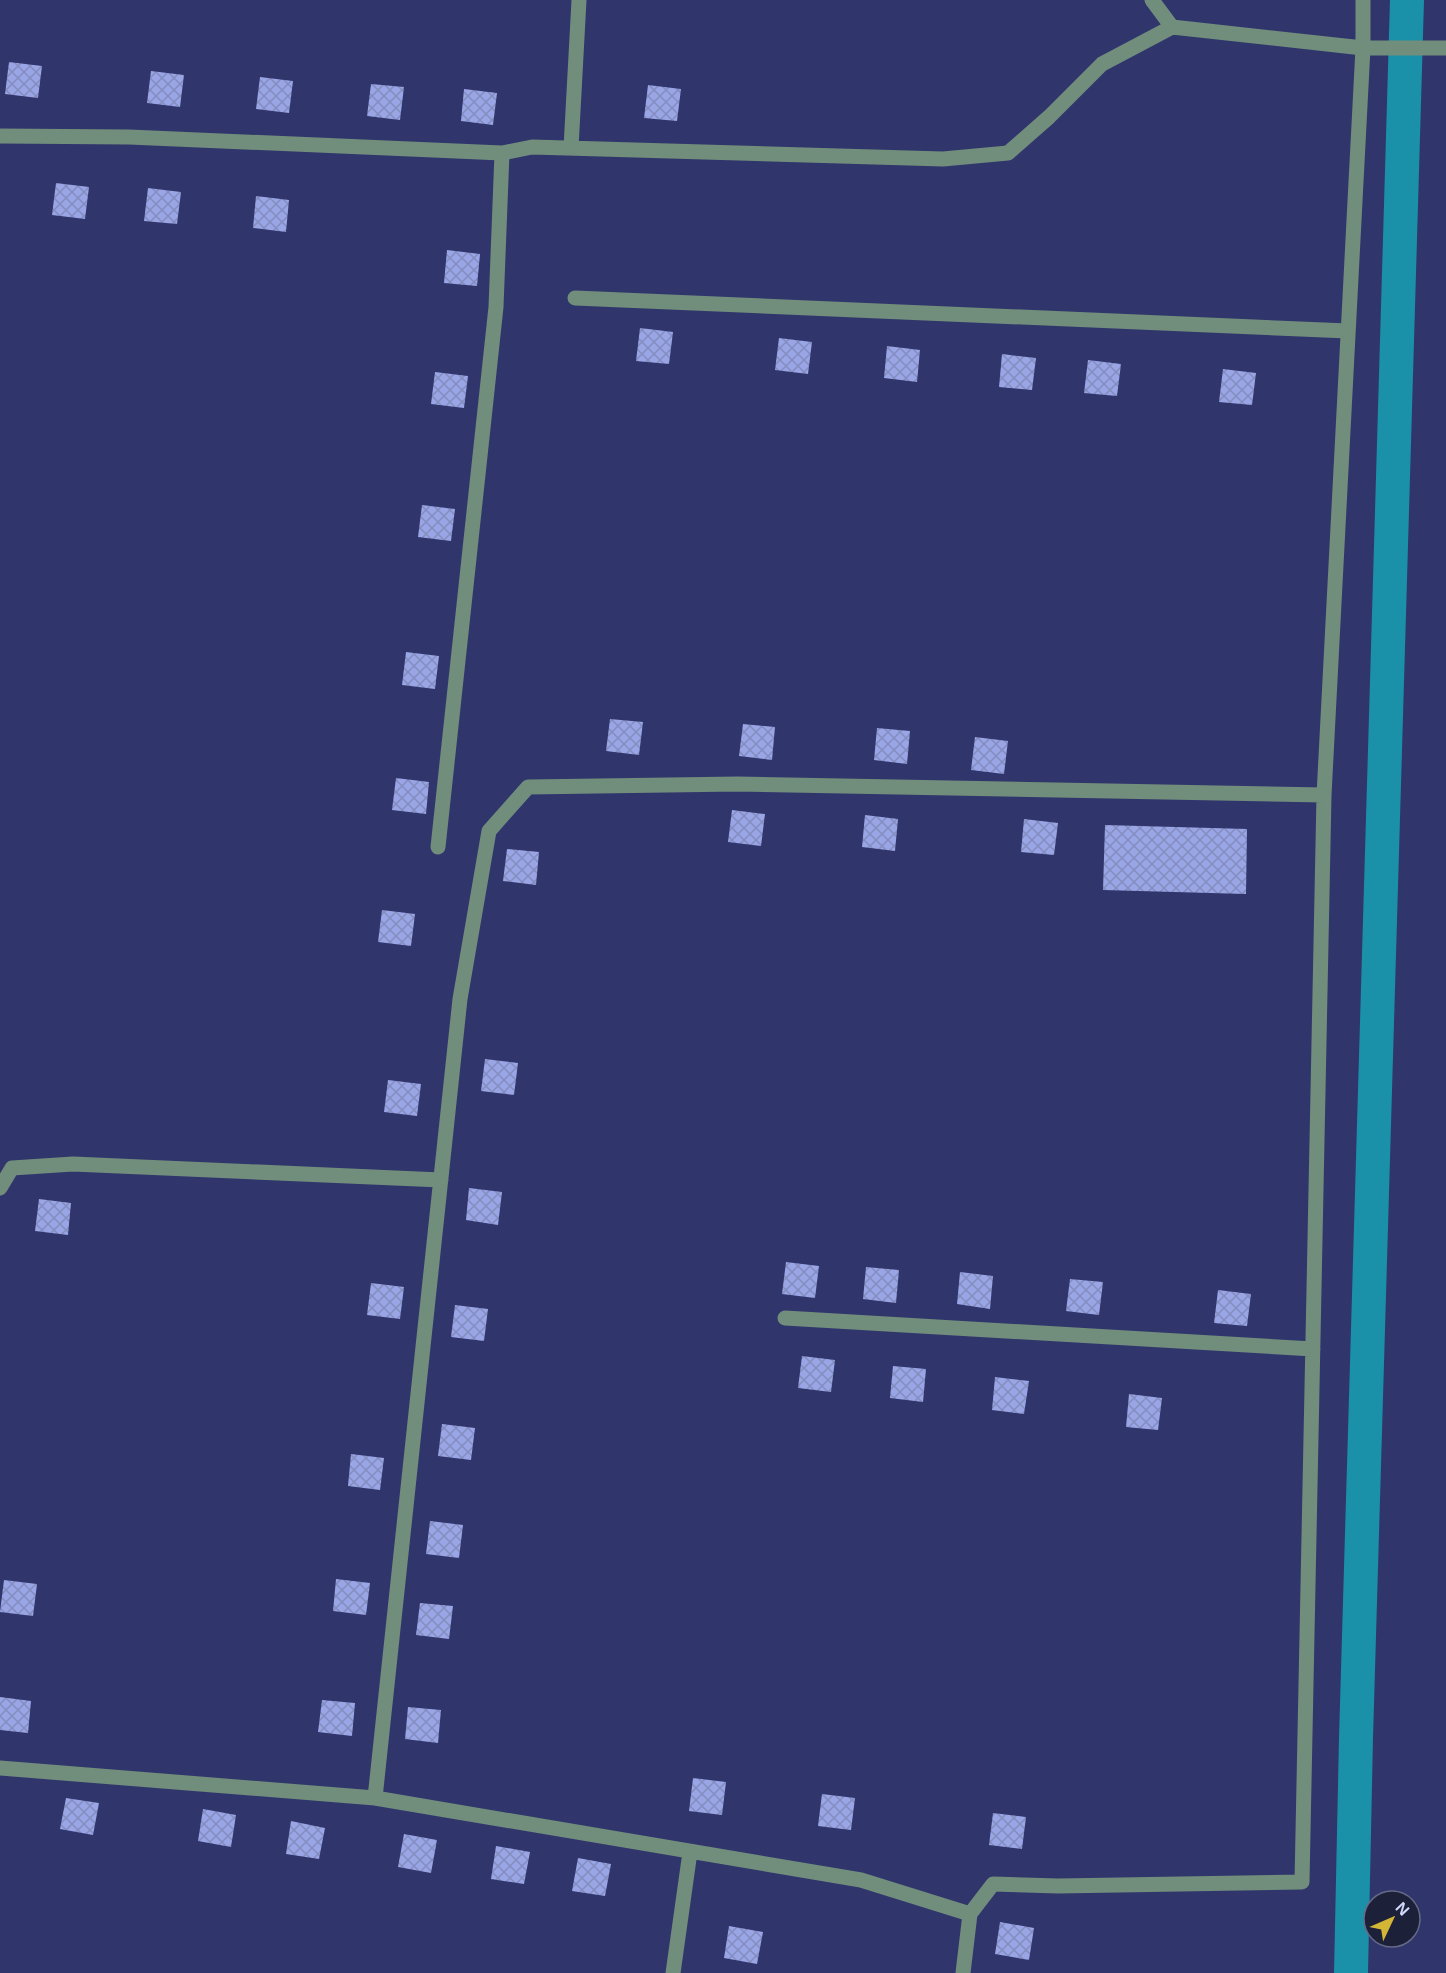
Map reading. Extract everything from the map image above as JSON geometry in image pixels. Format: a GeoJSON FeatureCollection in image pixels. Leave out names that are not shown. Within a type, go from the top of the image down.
{"type":"FeatureCollection","features":[{"type":"Feature","properties":{"kind":"street"},"geometry":{"type":"LineString","coordinates":[[571,148],[579,0]]}},
{"type":"Feature","properties":{"kind":"street"},"geometry":{"type":"LineString","coordinates":[[1152,0],[1172,27]]}},
{"type":"Feature","properties":{"kind":"street"},"geometry":{"type":"LineString","coordinates":[[963,1973],[970,1914],[993,1884],[1058,1886],[1302,1882],[1324,795],[1363,48],[1363,0]]}},
{"type":"Feature","properties":{"kind":"street"},"geometry":{"type":"LineString","coordinates":[[0,136],[129,136],[502,153],[532,147],[943,159],[1008,153],[1049,117],[1102,64],[1172,27],[1363,48],[1446,48]]}},
{"type":"Feature","properties":{"kind":"street"},"geometry":{"type":"LineString","coordinates":[[438,847],[496,307],[502,153]]}},
{"type":"Feature","properties":{"kind":"street"},"geometry":{"type":"LineString","coordinates":[[575,298],[1348,331]]}},
{"type":"Feature","properties":{"kind":"street"},"geometry":{"type":"LineString","coordinates":[[375,1798],[460,999],[489,831],[528,787],[738,784],[1324,795]]}},
{"type":"Feature","properties":{"kind":"street"},"geometry":{"type":"LineString","coordinates":[[0,1188],[12,1167],[73,1164],[441,1180]]}},
{"type":"Feature","properties":{"kind":"street"},"geometry":{"type":"LineString","coordinates":[[785,1318],[1312,1349]]}},
{"type":"Feature","properties":{"kind":"street"},"geometry":{"type":"LineString","coordinates":[[0,1768],[375,1798],[861,1880],[970,1914]]}},
{"type":"Feature","properties":{"kind":"street"},"geometry":{"type":"LineString","coordinates":[[673,1973],[690,1851]]}},
{"type":"Feature","properties":{"kind":"building"},"geometry":{"type":"Polygon","coordinates":[[[9,62],[42,66],[38,98],[5,94],[9,62]]]}},
{"type":"Feature","properties":{"kind":"building"},"geometry":{"type":"Polygon","coordinates":[[[151,71],[184,75],[180,107],[147,103],[151,71]]]}},
{"type":"Feature","properties":{"kind":"building"},"geometry":{"type":"Polygon","coordinates":[[[260,77],[293,81],[289,113],[256,109],[260,77]]]}},
{"type":"Feature","properties":{"kind":"building"},"geometry":{"type":"Polygon","coordinates":[[[371,84],[404,87],[400,120],[367,116],[371,84]]]}},
{"type":"Feature","properties":{"kind":"building"},"geometry":{"type":"Polygon","coordinates":[[[648,85],[681,89],[677,121],[644,118],[648,85]]]}},
{"type":"Feature","properties":{"kind":"building"},"geometry":{"type":"Polygon","coordinates":[[[464,89],[497,93],[493,125],[461,121],[464,89]]]}},
{"type":"Feature","properties":{"kind":"building"},"geometry":{"type":"Polygon","coordinates":[[[56,183],[89,187],[85,219],[52,215],[56,183]]]}},
{"type":"Feature","properties":{"kind":"building"},"geometry":{"type":"Polygon","coordinates":[[[148,188],[181,192],[177,224],[144,221],[148,188]]]}},
{"type":"Feature","properties":{"kind":"building"},"geometry":{"type":"Polygon","coordinates":[[[256,196],[289,200],[286,232],[253,228],[256,196]]]}},
{"type":"Feature","properties":{"kind":"building"},"geometry":{"type":"Polygon","coordinates":[[[447,250],[480,254],[477,286],[444,283],[447,250]]]}},
{"type":"Feature","properties":{"kind":"building"},"geometry":{"type":"Polygon","coordinates":[[[640,328],[673,332],[669,364],[636,361],[640,328]]]}},
{"type":"Feature","properties":{"kind":"building"},"geometry":{"type":"Polygon","coordinates":[[[779,338],[812,342],[808,374],[775,370],[779,338]]]}},
{"type":"Feature","properties":{"kind":"building"},"geometry":{"type":"Polygon","coordinates":[[[887,346],[920,350],[917,382],[884,378],[887,346]]]}},
{"type":"Feature","properties":{"kind":"building"},"geometry":{"type":"Polygon","coordinates":[[[1002,354],[1036,358],[1032,390],[999,387],[1002,354]]]}},
{"type":"Feature","properties":{"kind":"building"},"geometry":{"type":"Polygon","coordinates":[[[1088,360],[1121,364],[1117,396],[1084,393],[1088,360]]]}},
{"type":"Feature","properties":{"kind":"building"},"geometry":{"type":"Polygon","coordinates":[[[1223,369],[1256,373],[1252,405],[1219,402],[1223,369]]]}},
{"type":"Feature","properties":{"kind":"building"},"geometry":{"type":"Polygon","coordinates":[[[435,372],[468,376],[464,408],[431,404],[435,372]]]}},
{"type":"Feature","properties":{"kind":"building"},"geometry":{"type":"Polygon","coordinates":[[[422,505],[455,509],[451,541],[418,537],[422,505]]]}},
{"type":"Feature","properties":{"kind":"building"},"geometry":{"type":"Polygon","coordinates":[[[406,652],[439,656],[435,689],[402,685],[406,652]]]}},
{"type":"Feature","properties":{"kind":"building"},"geometry":{"type":"Polygon","coordinates":[[[610,719],[643,722],[639,755],[606,751],[610,719]]]}},
{"type":"Feature","properties":{"kind":"building"},"geometry":{"type":"Polygon","coordinates":[[[743,724],[775,727],[772,760],[739,756],[743,724]]]}},
{"type":"Feature","properties":{"kind":"building"},"geometry":{"type":"Polygon","coordinates":[[[877,728],[910,731],[907,764],[874,760],[877,728]]]}},
{"type":"Feature","properties":{"kind":"building"},"geometry":{"type":"Polygon","coordinates":[[[975,737],[1008,741],[1004,774],[971,770],[975,737]]]}},
{"type":"Feature","properties":{"kind":"building"},"geometry":{"type":"Polygon","coordinates":[[[396,778],[429,782],[426,814],[392,810],[396,778]]]}},
{"type":"Feature","properties":{"kind":"building"},"geometry":{"type":"Polygon","coordinates":[[[732,810],[765,814],[761,846],[728,842],[732,810]]]}},
{"type":"Feature","properties":{"kind":"building"},"geometry":{"type":"Polygon","coordinates":[[[865,815],[898,819],[895,851],[862,847],[865,815]]]}},
{"type":"Feature","properties":{"kind":"building"},"geometry":{"type":"Polygon","coordinates":[[[1024,819],[1058,823],[1054,855],[1021,852],[1024,819]]]}},
{"type":"Feature","properties":{"kind":"building"},"geometry":{"type":"Polygon","coordinates":[[[1105,825],[1247,829],[1246,894],[1103,890],[1105,825]]]}},
{"type":"Feature","properties":{"kind":"building"},"geometry":{"type":"Polygon","coordinates":[[[507,849],[539,852],[536,885],[503,881],[507,849]]]}},
{"type":"Feature","properties":{"kind":"building"},"geometry":{"type":"Polygon","coordinates":[[[382,910],[415,914],[411,946],[378,942],[382,910]]]}},
{"type":"Feature","properties":{"kind":"building"},"geometry":{"type":"Polygon","coordinates":[[[485,1059],[518,1063],[514,1095],[481,1091],[485,1059]]]}},
{"type":"Feature","properties":{"kind":"building"},"geometry":{"type":"Polygon","coordinates":[[[388,1080],[421,1084],[417,1116],[384,1112],[388,1080]]]}},
{"type":"Feature","properties":{"kind":"building"},"geometry":{"type":"Polygon","coordinates":[[[469,1188],[502,1192],[498,1225],[466,1220],[469,1188]]]}},
{"type":"Feature","properties":{"kind":"building"},"geometry":{"type":"Polygon","coordinates":[[[39,1199],[71,1203],[68,1235],[35,1231],[39,1199]]]}},
{"type":"Feature","properties":{"kind":"building"},"geometry":{"type":"Polygon","coordinates":[[[786,1262],[819,1266],[815,1298],[782,1294],[786,1262]]]}},
{"type":"Feature","properties":{"kind":"building"},"geometry":{"type":"Polygon","coordinates":[[[866,1267],[899,1270],[896,1303],[863,1299],[866,1267]]]}},
{"type":"Feature","properties":{"kind":"building"},"geometry":{"type":"Polygon","coordinates":[[[960,1272],[993,1276],[990,1309],[957,1304],[960,1272]]]}},
{"type":"Feature","properties":{"kind":"building"},"geometry":{"type":"Polygon","coordinates":[[[1070,1279],[1103,1282],[1099,1315],[1066,1311],[1070,1279]]]}},
{"type":"Feature","properties":{"kind":"building"},"geometry":{"type":"Polygon","coordinates":[[[371,1283],[404,1287],[400,1319],[367,1315],[371,1283]]]}},
{"type":"Feature","properties":{"kind":"building"},"geometry":{"type":"Polygon","coordinates":[[[1218,1290],[1251,1294],[1247,1326],[1214,1323],[1218,1290]]]}},
{"type":"Feature","properties":{"kind":"building"},"geometry":{"type":"Polygon","coordinates":[[[455,1305],[488,1309],[484,1341],[451,1337],[455,1305]]]}},
{"type":"Feature","properties":{"kind":"building"},"geometry":{"type":"Polygon","coordinates":[[[802,1356],[835,1360],[831,1392],[798,1388],[802,1356]]]}},
{"type":"Feature","properties":{"kind":"building"},"geometry":{"type":"Polygon","coordinates":[[[893,1366],[926,1369],[923,1402],[890,1398],[893,1366]]]}},
{"type":"Feature","properties":{"kind":"building"},"geometry":{"type":"Polygon","coordinates":[[[995,1377],[1029,1381],[1024,1414],[992,1410],[995,1377]]]}},
{"type":"Feature","properties":{"kind":"building"},"geometry":{"type":"Polygon","coordinates":[[[1129,1394],[1162,1398],[1158,1430],[1126,1427],[1129,1394]]]}},
{"type":"Feature","properties":{"kind":"building"},"geometry":{"type":"Polygon","coordinates":[[[442,1424],[475,1428],[471,1460],[438,1456],[442,1424]]]}},
{"type":"Feature","properties":{"kind":"building"},"geometry":{"type":"Polygon","coordinates":[[[351,1454],[384,1458],[380,1490],[348,1486],[351,1454]]]}},
{"type":"Feature","properties":{"kind":"building"},"geometry":{"type":"Polygon","coordinates":[[[430,1521],[463,1525],[459,1558],[426,1554],[430,1521]]]}},
{"type":"Feature","properties":{"kind":"building"},"geometry":{"type":"Polygon","coordinates":[[[336,1579],[370,1583],[366,1615],[333,1611],[336,1579]]]}},
{"type":"Feature","properties":{"kind":"building"},"geometry":{"type":"Polygon","coordinates":[[[4,1580],[37,1584],[33,1616],[0,1612],[4,1580]]]}},
{"type":"Feature","properties":{"kind":"building"},"geometry":{"type":"Polygon","coordinates":[[[420,1603],[453,1606],[449,1639],[416,1635],[420,1603]]]}},
{"type":"Feature","properties":{"kind":"building"},"geometry":{"type":"Polygon","coordinates":[[[0,1697],[31,1701],[28,1733],[0,1730],[0,1697]]]}},
{"type":"Feature","properties":{"kind":"building"},"geometry":{"type":"Polygon","coordinates":[[[322,1700],[355,1703],[352,1736],[318,1732],[322,1700]]]}},
{"type":"Feature","properties":{"kind":"building"},"geometry":{"type":"Polygon","coordinates":[[[408,1707],[441,1710],[438,1743],[405,1739],[408,1707]]]}},
{"type":"Feature","properties":{"kind":"building"},"geometry":{"type":"Polygon","coordinates":[[[693,1778],[726,1782],[722,1815],[689,1811],[693,1778]]]}},
{"type":"Feature","properties":{"kind":"building"},"geometry":{"type":"Polygon","coordinates":[[[822,1794],[855,1798],[851,1830],[818,1826],[822,1794]]]}},
{"type":"Feature","properties":{"kind":"building"},"geometry":{"type":"Polygon","coordinates":[[[66,1798],[99,1803],[93,1835],[60,1829],[66,1798]]]}},
{"type":"Feature","properties":{"kind":"building"},"geometry":{"type":"Polygon","coordinates":[[[203,1809],[236,1815],[231,1847],[198,1841],[203,1809]]]}},
{"type":"Feature","properties":{"kind":"building"},"geometry":{"type":"Polygon","coordinates":[[[993,1813],[1026,1817],[1022,1849],[989,1845],[993,1813]]]}},
{"type":"Feature","properties":{"kind":"building"},"geometry":{"type":"Polygon","coordinates":[[[291,1821],[325,1828],[319,1859],[286,1854],[291,1821]]]}},
{"type":"Feature","properties":{"kind":"building"},"geometry":{"type":"Polygon","coordinates":[[[404,1834],[437,1840],[431,1873],[398,1867],[404,1834]]]}},
{"type":"Feature","properties":{"kind":"building"},"geometry":{"type":"Polygon","coordinates":[[[496,1846],[530,1852],[524,1884],[491,1879],[496,1846]]]}},
{"type":"Feature","properties":{"kind":"building"},"geometry":{"type":"Polygon","coordinates":[[[578,1858],[611,1864],[605,1896],[572,1891],[578,1858]]]}},
{"type":"Feature","properties":{"kind":"building"},"geometry":{"type":"Polygon","coordinates":[[[1000,1922],[1034,1928],[1029,1960],[995,1954],[1000,1922]]]}},
{"type":"Feature","properties":{"kind":"building"},"geometry":{"type":"Polygon","coordinates":[[[729,1926],[763,1932],[757,1964],[724,1958],[729,1926]]]}},
{"type":"Feature","properties":{"kind":"waterway"},"geometry":{"type":"LineString","coordinates":[[1351,1973],[1407,0]]}}]}
